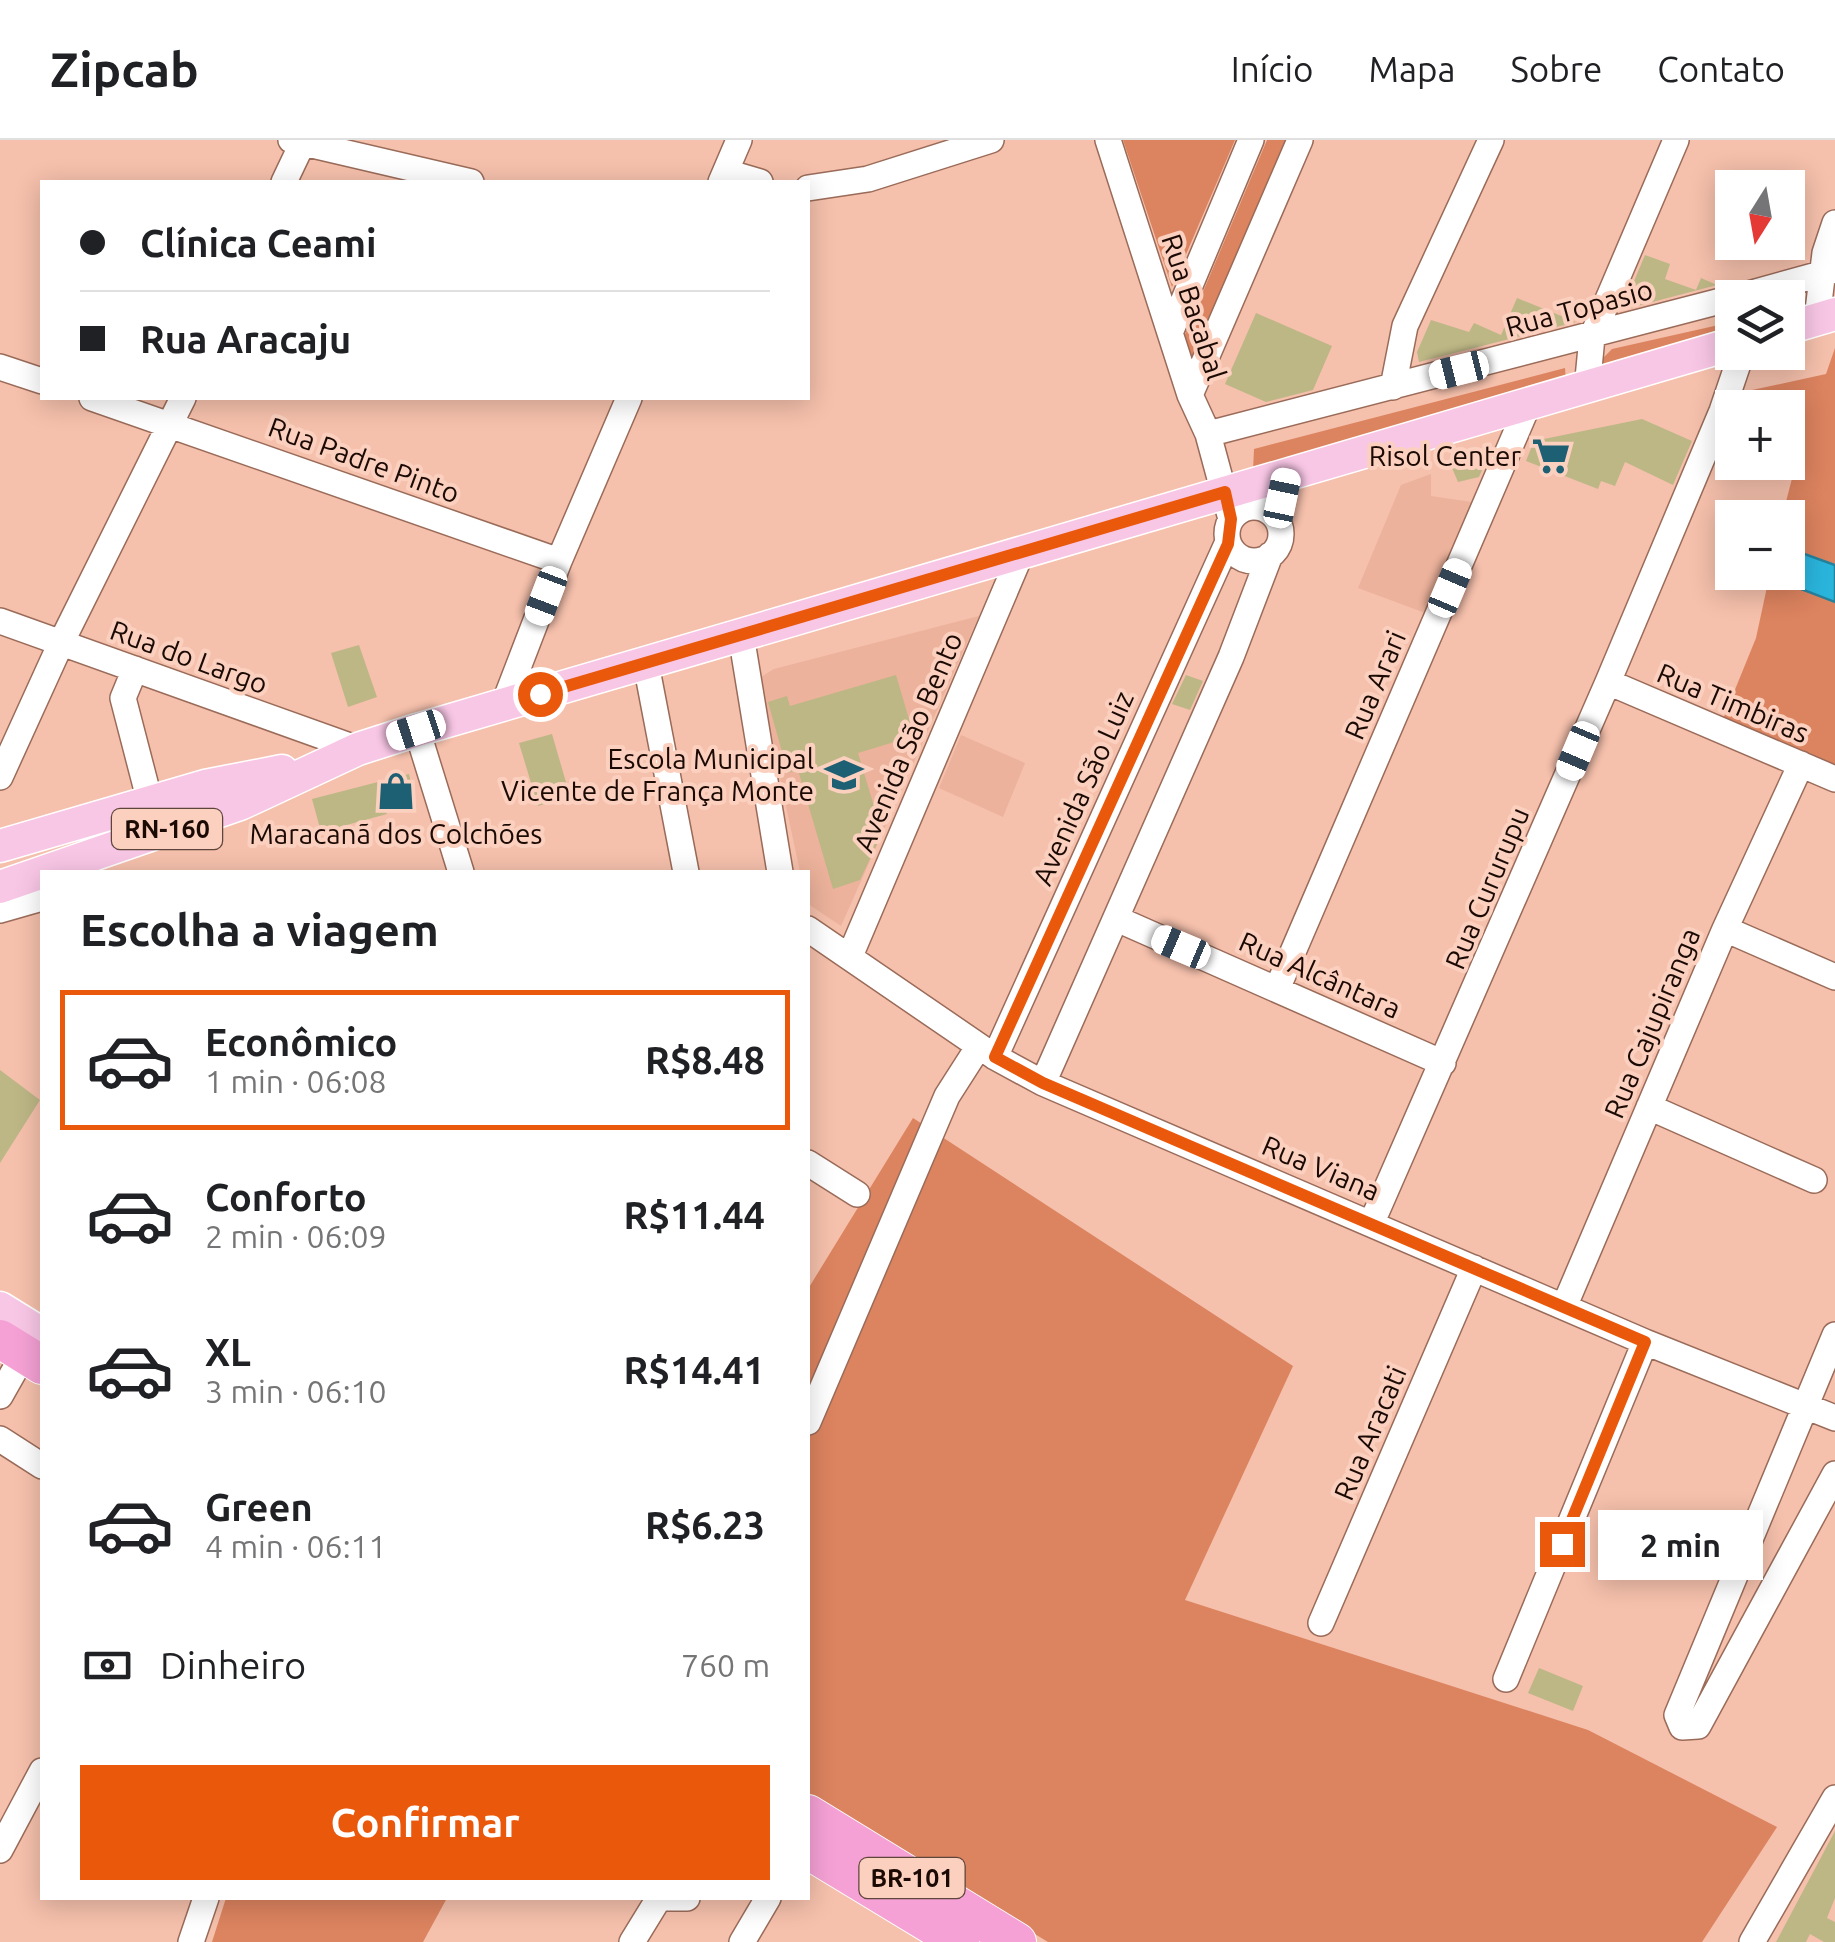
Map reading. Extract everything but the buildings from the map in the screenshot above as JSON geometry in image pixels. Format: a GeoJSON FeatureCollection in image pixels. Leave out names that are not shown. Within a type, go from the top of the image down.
{"type":"FeatureCollection","features":[{"type":"Feature","properties":{"kind":"highway"},"geometry":{"type":"LineString","coordinates":[[0,1311],[29,1350]]}},
{"type":"Feature","properties":{"kind":"highway","name":"BR-101"},"geometry":{"type":"LineString","coordinates":[[811,1824],[960,1942]]}},
{"type":"Feature","properties":{"kind":"highway","name":"BR-101"},"geometry":{"type":"LineString","coordinates":[[811,1824],[1017,1942]]}},
{"type":"Feature","properties":{"kind":"main road","name":"RN-160"},"geometry":{"type":"LineString","coordinates":[[49,870],[240,804],[345,756],[416,730],[1022,551],[1228,518],[1287,475],[1715,349]]}},
{"type":"Feature","properties":{"kind":"main road","name":"RN-160"},"geometry":{"type":"LineString","coordinates":[[0,846],[205,786],[345,756]]}},
{"type":"Feature","properties":{"kind":"main road","name":"RN-160"},"geometry":{"type":"LineString","coordinates":[[0,887],[40,873]]}},
{"type":"Feature","properties":{"kind":"street"},"geometry":{"type":"LineString","coordinates":[[724,177],[739,140]]}},
{"type":"Feature","properties":{"kind":"street"},"geometry":{"type":"LineString","coordinates":[[810,188],[868,179],[991,140]]}},
{"type":"Feature","properties":{"kind":"street","name":"Rua Bacabal"},"geometry":{"type":"LineString","coordinates":[[1108,140],[1190,395],[1208,434],[1228,518]]}},
{"type":"Feature","properties":{"kind":"street"},"geometry":{"type":"LineString","coordinates":[[1170,332],[1251,140]]}},
{"type":"Feature","properties":{"kind":"street"},"geometry":{"type":"LineString","coordinates":[[1190,395],[1300,140]]}},
{"type":"Feature","properties":{"kind":"street"},"geometry":{"type":"LineString","coordinates":[[1392,387],[1405,326],[1491,140]]}},
{"type":"Feature","properties":{"kind":"street"},"geometry":{"type":"LineString","coordinates":[[1586,389],[1592,337],[1676,140]]}},
{"type":"Feature","properties":{"kind":"street"},"geometry":{"type":"LineString","coordinates":[[285,180],[299,141],[463,180]]}},
{"type":"Feature","properties":{"kind":"street"},"geometry":{"type":"LineString","coordinates":[[1813,320],[1828,272],[1835,223]]}},
{"type":"Feature","properties":{"kind":"street","name":"Rua Topasio"},"geometry":{"type":"LineString","coordinates":[[1799,280],[1828,272]]}},
{"type":"Feature","properties":{"kind":"street","name":"Rua Topasio"},"geometry":{"type":"LineString","coordinates":[[1208,434],[1715,303]]}},
{"type":"Feature","properties":{"kind":"street"},"geometry":{"type":"LineString","coordinates":[[0,366],[40,380]]}},
{"type":"Feature","properties":{"kind":"street","name":"Rua Cururupu"},"geometry":{"type":"LineString","coordinates":[[1372,1222],[1608,682],[1736,370]]}},
{"type":"Feature","properties":{"kind":"street","name":"Rua Padre Pinto"},"geometry":{"type":"LineString","coordinates":[[98,400],[559,561]]}},
{"type":"Feature","properties":{"kind":"street"},"geometry":{"type":"LineString","coordinates":[[0,777],[60,643],[182,400]]}},
{"type":"Feature","properties":{"kind":"street"},"geometry":{"type":"LineString","coordinates":[[504,704],[559,561],[629,400]]}},
{"type":"Feature","properties":{"kind":"street","name":"Rua Arari"},"geometry":{"type":"LineString","coordinates":[[1277,988],[1528,406]]}},
{"type":"Feature","properties":{"kind":"street"},"geometry":{"type":"LineString","coordinates":[[1043,1083],[1232,657],[1270,556],[1279,543],[1278,520],[1287,475]]}},
{"type":"Feature","properties":{"kind":"street"},"geometry":{"type":"LineString","coordinates":[[1270,556],[1246,559],[1228,518],[1259,508],[1278,520]]}},
{"type":"Feature","properties":{"kind":"street","name":"Avenida São Luiz"},"geometry":{"type":"LineString","coordinates":[[810,1417],[947,1096],[987,1052],[1228,518]]}},
{"type":"Feature","properties":{"kind":"street","name":"Avenida São Bento"},"geometry":{"type":"LineString","coordinates":[[850,956],[1022,551]]}},
{"type":"Feature","properties":{"kind":"street","name":"Rua do Largo"},"geometry":{"type":"LineString","coordinates":[[0,620],[135,669],[345,756]]}},
{"type":"Feature","properties":{"kind":"street"},"geometry":{"type":"LineString","coordinates":[[740,636],[780,870]]}},
{"type":"Feature","properties":{"kind":"street"},"geometry":{"type":"LineString","coordinates":[[646,664],[686,870]]}},
{"type":"Feature","properties":{"kind":"street"},"geometry":{"type":"LineString","coordinates":[[135,669],[123,698],[150,802]]}},
{"type":"Feature","properties":{"kind":"street","name":"Rua Timbiras"},"geometry":{"type":"LineString","coordinates":[[1608,682],[1835,778]]}},
{"type":"Feature","properties":{"kind":"street"},"geometry":{"type":"LineString","coordinates":[[416,730],[461,870]]}},
{"type":"Feature","properties":{"kind":"street","name":"Rua Cajupiranga"},"geometry":{"type":"LineString","coordinates":[[1564,1307],[1725,929],[1801,764]]}},
{"type":"Feature","properties":{"kind":"street"},"geometry":{"type":"LineString","coordinates":[[0,910],[40,899]]}},
{"type":"Feature","properties":{"kind":"street","name":"Rua Alcântara"},"geometry":{"type":"LineString","coordinates":[[1117,920],[1444,1063]]}},
{"type":"Feature","properties":{"kind":"street"},"geometry":{"type":"LineString","coordinates":[[1725,929],[1835,978]]}},
{"type":"Feature","properties":{"kind":"street","name":"Rua Viana"},"geometry":{"type":"LineString","coordinates":[[810,931],[987,1052],[1043,1083],[1645,1342],[1835,1418]]}},
{"type":"Feature","properties":{"kind":"street"},"geometry":{"type":"LineString","coordinates":[[1649,1107],[1814,1180]]}},
{"type":"Feature","properties":{"kind":"street"},"geometry":{"type":"LineString","coordinates":[[810,1164],[857,1194]]}},
{"type":"Feature","properties":{"kind":"street","name":"Rua Aracati"},"geometry":{"type":"LineString","coordinates":[[1321,1623],[1474,1268]]}},
{"type":"Feature","properties":{"kind":"street"},"geometry":{"type":"LineString","coordinates":[[1835,1335],[1677,1715],[1686,1730],[1698,1726],[1835,1474]]}},
{"type":"Feature","properties":{"kind":"street"},"geometry":{"type":"LineString","coordinates":[[1506,1679],[1645,1342]]}},
{"type":"Feature","properties":{"kind":"street"},"geometry":{"type":"LineString","coordinates":[[0,1396],[29,1350]]}},
{"type":"Feature","properties":{"kind":"street"},"geometry":{"type":"LineString","coordinates":[[0,1439],[40,1465]]}},
{"type":"Feature","properties":{"kind":"street"},"geometry":{"type":"LineString","coordinates":[[0,1850],[7,1819],[40,1774]]}},
{"type":"Feature","properties":{"kind":"street"},"geometry":{"type":"LineString","coordinates":[[1752,1942],[1835,1798]]}},
{"type":"Feature","properties":{"kind":"street"},"geometry":{"type":"LineString","coordinates":[[191,1942],[205,1900]]}},
{"type":"Feature","properties":{"kind":"street"},"geometry":{"type":"LineString","coordinates":[[632,1942],[660,1900]]}},
{"type":"Feature","properties":{"kind":"street"},"geometry":{"type":"LineString","coordinates":[[742,1942],[767,1900]]}},
{"type":"Feature","properties":{"kind":"shaded area"},"geometry":{"type":"Polygon","coordinates":[[[1123,140],[1235,140],[1172,287],[1123,140]]]}},
{"type":"Feature","properties":{"kind":"shaded area"},"geometry":{"type":"Polygon","coordinates":[[[1267,140],[1286,140],[1193,356],[1183,354],[1181,344],[1267,140]]]}},
{"type":"Feature","properties":{"kind":"shaded area"},"geometry":{"type":"Polygon","coordinates":[[[1715,326],[1715,345],[1600,369],[1601,360],[1612,349],[1715,326]]]}},
{"type":"Feature","properties":{"kind":"shaded area"},"geometry":{"type":"Polygon","coordinates":[[[1835,348],[1835,773],[1721,724],[1756,638],[1766,590],[1805,590],[1805,500],[1786,500],[1792,480],[1805,480],[1805,390],[1752,390],[1826,374],[1835,348]]]}},
{"type":"Feature","properties":{"kind":"shaded area"},"geometry":{"type":"Polygon","coordinates":[[[1565,368],[1566,382],[1253,471],[1254,449],[1565,368]]]}},
{"type":"Feature","properties":{"kind":"shaded area"},"geometry":{"type":"Polygon","coordinates":[[[1431,474],[1431,496],[1478,503],[1428,614],[1358,588],[1401,485],[1431,474]]]}},
{"type":"Feature","properties":{"kind":"shaded area","name":"Escola Municipal Vicente de França Monte"},"geometry":{"type":"Polygon","coordinates":[[[979,616],[841,926],[810,905],[810,870],[800,870],[759,678],[774,669],[979,616]]]}},
{"type":"Feature","properties":{"kind":"shaded area"},"geometry":{"type":"Polygon","coordinates":[[[961,735],[1025,763],[1003,817],[939,788],[961,735]]]}},
{"type":"Feature","properties":{"kind":"shaded area"},"geometry":{"type":"Polygon","coordinates":[[[913,1118],[1293,1366],[1185,1600],[1588,1730],[1777,1827],[1702,1942],[1048,1942],[810,1796],[810,1286],[913,1118]]]}},
{"type":"Feature","properties":{"kind":"shaded area"},"geometry":{"type":"Polygon","coordinates":[[[225,1900],[446,1900],[423,1942],[212,1942],[225,1900]]]}},
{"type":"Feature","properties":{"kind":"water"},"geometry":{"type":"Polygon","coordinates":[[[1805,554],[1835,565],[1835,602],[1804,590],[1805,554]]]}},
{"type":"Feature","properties":{"kind":"place","name":"Risol Center"},"geometry":{"type":"Point","coordinates":[1551,456]}},
{"type":"Feature","properties":{"kind":"place","name":"Escola Municipal Vicente de França Monte"},"geometry":{"type":"Point","coordinates":[844,775]}},
{"type":"Feature","properties":{"kind":"place","name":"Maracanã dos Colchões"},"geometry":{"type":"Point","coordinates":[396,791]}},
{"type":"Feature","properties":{"kind":"route"},"geometry":{"type":"LineString","coordinates":[[540,694],[1225,492],[1231,519],[1228,544],[995,1057],[1043,1083],[1645,1342],[1562,1544]]}}]}
